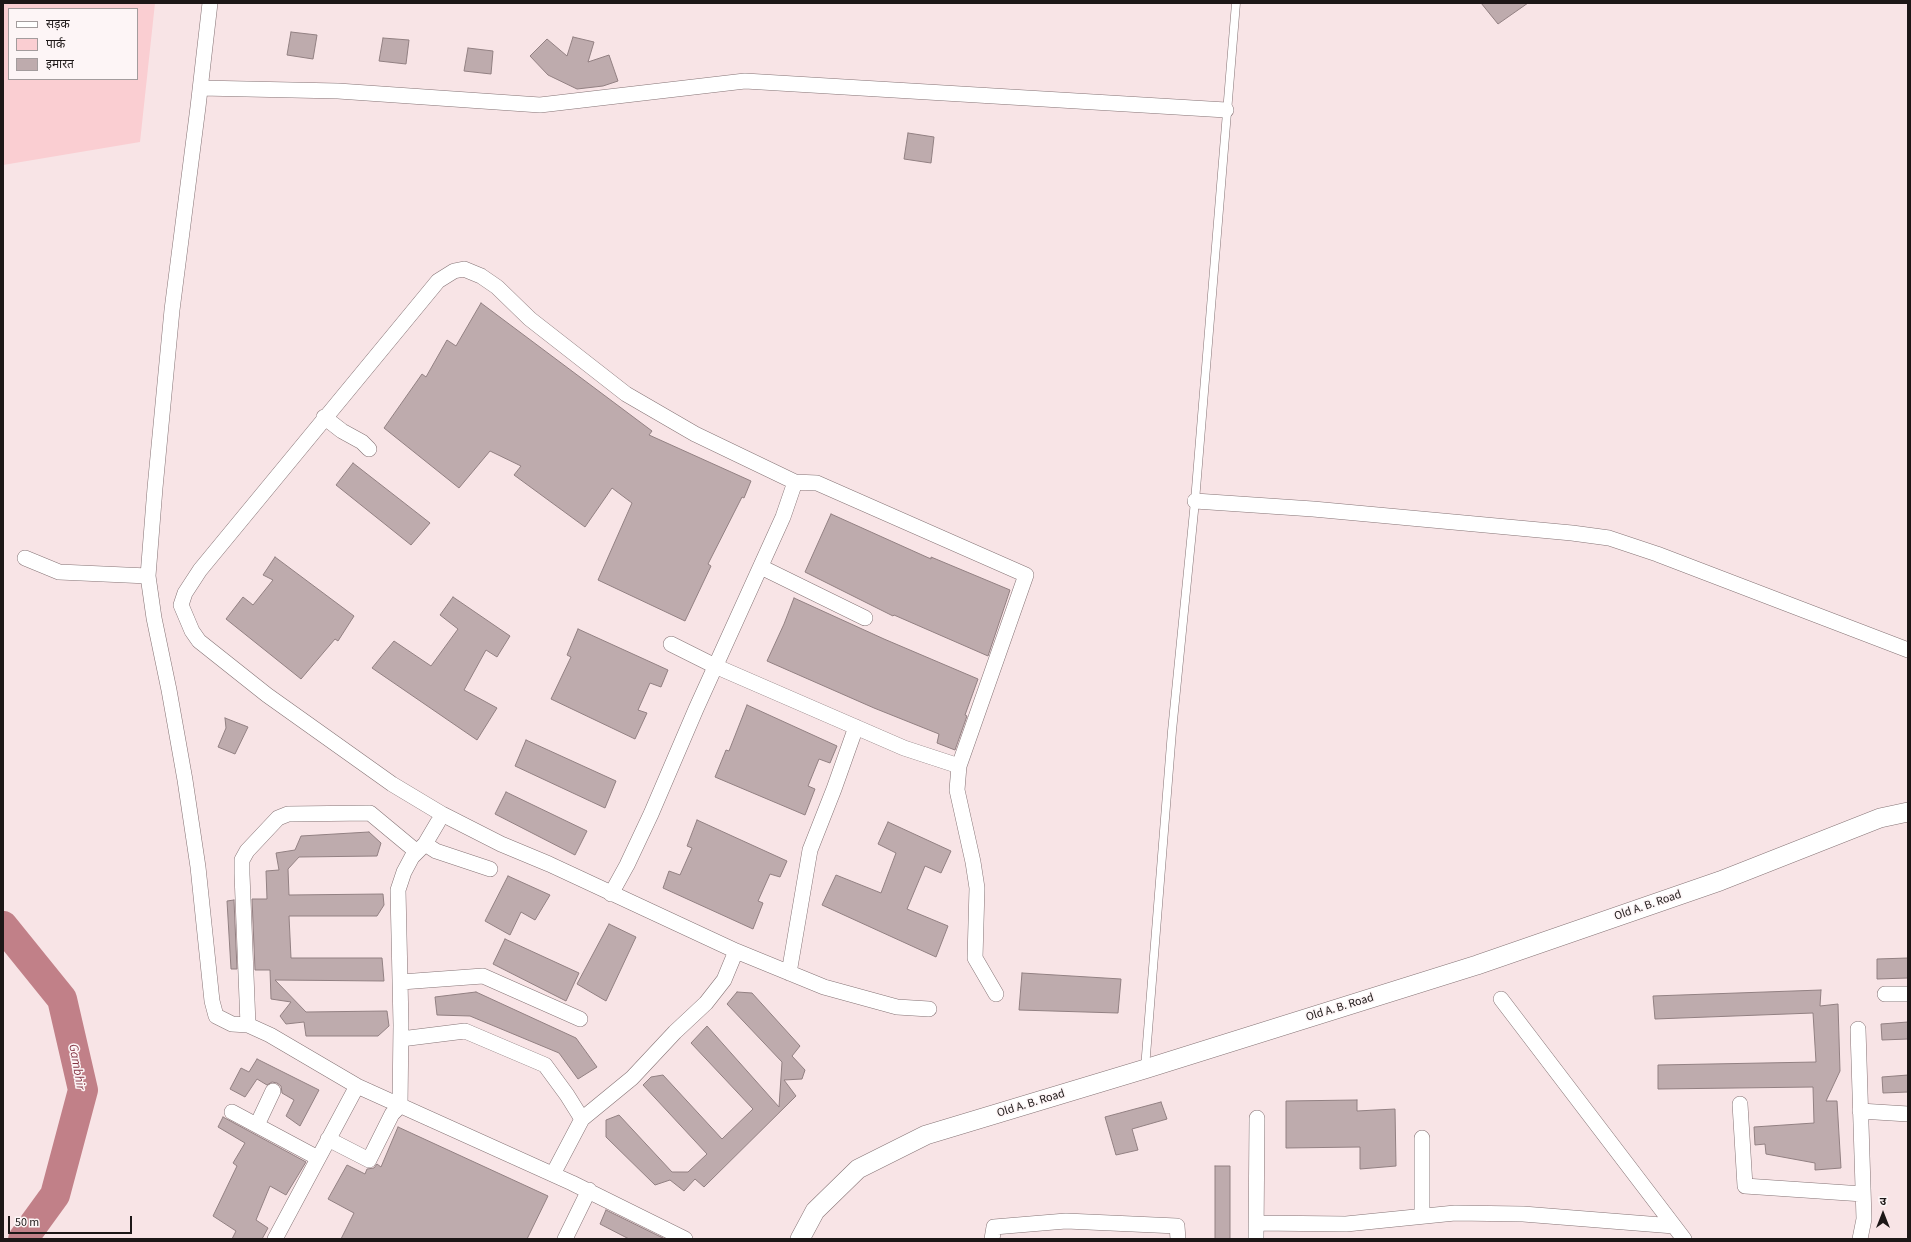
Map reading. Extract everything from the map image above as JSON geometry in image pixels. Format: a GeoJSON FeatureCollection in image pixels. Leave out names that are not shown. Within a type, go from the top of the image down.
{"type":"FeatureCollection","features":[{"type":"Feature","properties":{"kind":"street"},"geometry":{"type":"LineString","coordinates":[[210,3],[201,88],[172,310],[154,496],[148,576],[154,618],[169,690],[185,780],[198,867],[212,1000],[216,1016],[232,1024],[248,1025],[270,1035],[357,1086],[588,1190],[685,1239]]}},
{"type":"Feature","properties":{"kind":"street"},"geometry":{"type":"LineString","coordinates":[[201,88],[338,91],[540,105],[745,81],[1226,110]]}},
{"type":"Feature","properties":{"kind":"street"},"geometry":{"type":"LineString","coordinates":[[929,1009],[897,1006],[824,987],[789,973],[736,951],[549,864],[501,844],[442,814],[392,784],[267,695],[199,641],[192,631],[180,605],[185,593],[200,570],[324,417],[438,281],[454,271],[464,269],[480,276],[497,288],[530,319],[626,394],[695,434],[796,482],[817,483],[1026,575],[959,766],[957,790],[973,862],[977,888],[975,958],[996,994]]}},
{"type":"Feature","properties":{"kind":"street"},"geometry":{"type":"LineString","coordinates":[[324,417],[342,431],[362,442],[369,449]]}},
{"type":"Feature","properties":{"kind":"street"},"geometry":{"type":"LineString","coordinates":[[611,894],[627,865],[651,814],[715,666],[783,517],[796,482]]}},
{"type":"Feature","properties":{"kind":"street"},"geometry":{"type":"LineString","coordinates":[[1195,501],[1313,509],[1572,533],[1609,538],[1657,554],[1908,650]]}},
{"type":"Feature","properties":{"kind":"street"},"geometry":{"type":"LineString","coordinates":[[25,558],[59,572],[148,576]]}},
{"type":"Feature","properties":{"kind":"street"},"geometry":{"type":"LineString","coordinates":[[761,567],[865,618]]}},
{"type":"Feature","properties":{"kind":"street"},"geometry":{"type":"LineString","coordinates":[[671,644],[715,666],[904,748],[959,766]]}},
{"type":"Feature","properties":{"kind":"street"},"geometry":{"type":"LineString","coordinates":[[789,973],[810,850],[856,727]]}},
{"type":"Feature","properties":{"kind":"street","name":"Old A. B. Road"},"geometry":{"type":"LineString","coordinates":[[800,1239],[815,1211],[858,1169],[926,1135],[1477,966],[1720,881],[1880,818],[1908,812]]}},
{"type":"Feature","properties":{"kind":"street"},"geometry":{"type":"LineString","coordinates":[[248,1025],[242,860],[247,850],[278,818],[288,814],[370,813],[421,848],[436,851],[490,869]]}},
{"type":"Feature","properties":{"kind":"street"},"geometry":{"type":"LineString","coordinates":[[328,1139],[369,1160],[392,1114],[400,1106],[401,982],[398,890],[404,872],[412,857],[421,848],[438,822]]}},
{"type":"Feature","properties":{"kind":"street"},"geometry":{"type":"LineString","coordinates":[[553,1174],[582,1119],[632,1078],[675,1032],[706,1003],[724,980],[736,951]]}},
{"type":"Feature","properties":{"kind":"street"},"geometry":{"type":"LineString","coordinates":[[401,982],[483,976],[580,1019]]}},
{"type":"Feature","properties":{"kind":"street"},"geometry":{"type":"LineString","coordinates":[[1885,994],[1908,994]]}},
{"type":"Feature","properties":{"kind":"street"},"geometry":{"type":"LineString","coordinates":[[1501,999],[1684,1239]]}},
{"type":"Feature","properties":{"kind":"street"},"geometry":{"type":"LineString","coordinates":[[1858,1029],[1864,1219],[1860,1239]]}},
{"type":"Feature","properties":{"kind":"street"},"geometry":{"type":"LineString","coordinates":[[401,1039],[465,1031],[545,1065],[582,1119]]}},
{"type":"Feature","properties":{"kind":"street"},"geometry":{"type":"LineString","coordinates":[[275,1239],[357,1086]]}},
{"type":"Feature","properties":{"kind":"street"},"geometry":{"type":"LineString","coordinates":[[256,1125],[273,1091]]}},
{"type":"Feature","properties":{"kind":"street"},"geometry":{"type":"LineString","coordinates":[[1740,1104],[1746,1186],[1863,1194]]}},
{"type":"Feature","properties":{"kind":"street"},"geometry":{"type":"LineString","coordinates":[[1860,1111],[1908,1114]]}},
{"type":"Feature","properties":{"kind":"street"},"geometry":{"type":"LineString","coordinates":[[232,1112],[318,1158]]}},
{"type":"Feature","properties":{"kind":"street"},"geometry":{"type":"LineString","coordinates":[[1256,1239],[1257,1118]]}},
{"type":"Feature","properties":{"kind":"street"},"geometry":{"type":"LineString","coordinates":[[1422,1138],[1422,1216]]}},
{"type":"Feature","properties":{"kind":"street"},"geometry":{"type":"LineString","coordinates":[[565,1239],[588,1190]]}},
{"type":"Feature","properties":{"kind":"street"},"geometry":{"type":"LineString","coordinates":[[1256,1223],[1346,1224],[1455,1214],[1523,1214],[1674,1226]]}},
{"type":"Feature","properties":{"kind":"street"},"geometry":{"type":"LineString","coordinates":[[992,1239],[994,1227],[1066,1221],[1177,1226],[1178,1239]]}},
{"type":"Feature","properties":{"kind":"lane"},"geometry":{"type":"LineString","coordinates":[[1145,1069],[1172,739],[1195,501],[1236,3]]}},
{"type":"Feature","properties":{"kind":"green space"},"geometry":{"type":"Polygon","coordinates":[[[3,3],[155,3],[140,142],[3,165],[3,3]]]}},
{"type":"Feature","properties":{"kind":"building"},"geometry":{"type":"Polygon","coordinates":[[[1481,3],[1528,3],[1498,24],[1481,3]]]}},
{"type":"Feature","properties":{"kind":"building"},"geometry":{"type":"Polygon","coordinates":[[[291,32],[317,35],[313,59],[287,55],[291,32]]]}},
{"type":"Feature","properties":{"kind":"building"},"geometry":{"type":"Polygon","coordinates":[[[573,37],[594,42],[588,62],[609,55],[618,81],[603,86],[577,89],[548,75],[530,56],[547,39],[567,56],[573,37]]]}},
{"type":"Feature","properties":{"kind":"building"},"geometry":{"type":"Polygon","coordinates":[[[383,38],[409,40],[406,64],[379,61],[383,38]]]}},
{"type":"Feature","properties":{"kind":"building"},"geometry":{"type":"Polygon","coordinates":[[[468,48],[493,51],[491,74],[464,71],[468,48]]]}},
{"type":"Feature","properties":{"kind":"building"},"geometry":{"type":"Polygon","coordinates":[[[908,133],[934,137],[931,163],[904,159],[908,133]]]}},
{"type":"Feature","properties":{"kind":"building"},"geometry":{"type":"Polygon","coordinates":[[[481,303],[652,431],[649,435],[751,481],[744,498],[742,497],[708,564],[711,566],[685,621],[598,580],[632,503],[612,488],[585,527],[514,475],[521,466],[490,451],[459,488],[384,428],[422,374],[426,377],[447,340],[456,346],[481,303]]]}},
{"type":"Feature","properties":{"kind":"building"},"geometry":{"type":"Polygon","coordinates":[[[353,463],[430,523],[411,545],[336,485],[353,463]]]}},
{"type":"Feature","properties":{"kind":"building"},"geometry":{"type":"Polygon","coordinates":[[[831,514],[931,559],[931,557],[1010,590],[988,656],[894,615],[893,616],[805,572],[831,514]]]}},
{"type":"Feature","properties":{"kind":"building"},"geometry":{"type":"Polygon","coordinates":[[[275,557],[354,616],[338,641],[335,639],[301,679],[226,619],[243,597],[253,605],[273,580],[263,575],[275,557]]]}},
{"type":"Feature","properties":{"kind":"building"},"geometry":{"type":"Polygon","coordinates":[[[453,597],[510,636],[497,657],[486,650],[464,690],[497,708],[477,740],[372,668],[394,641],[431,666],[458,629],[440,615],[453,597]]]}},
{"type":"Feature","properties":{"kind":"building"},"geometry":{"type":"Polygon","coordinates":[[[794,598],[884,639],[978,679],[965,715],[967,716],[955,750],[937,743],[939,734],[874,708],[767,661],[794,598]]]}},
{"type":"Feature","properties":{"kind":"building"},"geometry":{"type":"Polygon","coordinates":[[[578,629],[668,670],[661,687],[650,683],[638,710],[647,713],[635,739],[551,699],[571,657],[567,655],[578,629]]]}},
{"type":"Feature","properties":{"kind":"building"},"geometry":{"type":"Polygon","coordinates":[[[747,705],[837,746],[830,763],[819,759],[808,786],[815,789],[805,815],[715,777],[726,750],[729,751],[747,705]]]}},
{"type":"Feature","properties":{"kind":"building"},"geometry":{"type":"Polygon","coordinates":[[[225,718],[248,727],[235,754],[218,747],[226,728],[225,718]]]}},
{"type":"Feature","properties":{"kind":"building"},"geometry":{"type":"Polygon","coordinates":[[[526,740],[616,781],[605,808],[515,766],[526,740]]]}},
{"type":"Feature","properties":{"kind":"building"},"geometry":{"type":"Polygon","coordinates":[[[506,792],[587,831],[575,855],[495,814],[506,792]]]}},
{"type":"Feature","properties":{"kind":"building"},"geometry":{"type":"Polygon","coordinates":[[[697,820],[787,861],[780,877],[770,874],[758,901],[763,903],[753,929],[663,888],[669,871],[680,875],[692,848],[687,846],[697,820]]]}},
{"type":"Feature","properties":{"kind":"building"},"geometry":{"type":"Polygon","coordinates":[[[888,822],[951,851],[941,873],[925,866],[907,909],[948,926],[936,957],[822,905],[836,875],[881,893],[896,853],[878,844],[888,822]]]}},
{"type":"Feature","properties":{"kind":"building"},"geometry":{"type":"Polygon","coordinates":[[[369,832],[381,843],[377,856],[299,857],[288,869],[289,895],[383,894],[384,905],[377,916],[289,916],[291,958],[382,958],[384,981],[275,980],[306,1012],[387,1011],[389,1026],[378,1036],[306,1036],[304,1022],[286,1024],[280,1016],[291,1002],[271,999],[270,970],[255,970],[252,899],[267,899],[266,871],[279,870],[276,853],[295,850],[301,836],[369,832]]]}},
{"type":"Feature","properties":{"kind":"building"},"geometry":{"type":"Polygon","coordinates":[[[508,876],[550,895],[535,920],[521,912],[510,935],[485,921],[508,876]]]}},
{"type":"Feature","properties":{"kind":"building"},"geometry":{"type":"Polygon","coordinates":[[[234,900],[237,969],[231,969],[227,901],[234,900]]]}},
{"type":"Feature","properties":{"kind":"building"},"geometry":{"type":"Polygon","coordinates":[[[609,924],[636,937],[606,1001],[577,984],[609,924]]]}},
{"type":"Feature","properties":{"kind":"building"},"geometry":{"type":"Polygon","coordinates":[[[505,939],[579,973],[566,1001],[493,964],[505,939]]]}},
{"type":"Feature","properties":{"kind":"building"},"geometry":{"type":"Polygon","coordinates":[[[1908,958],[1908,978],[1877,979],[1877,959],[1908,958]]]}},
{"type":"Feature","properties":{"kind":"building"},"geometry":{"type":"Polygon","coordinates":[[[1022,973],[1121,979],[1118,1013],[1019,1010],[1022,973]]]}},
{"type":"Feature","properties":{"kind":"building"},"geometry":{"type":"Polygon","coordinates":[[[1821,990],[1820,1006],[1838,1004],[1840,1071],[1826,1101],[1837,1101],[1841,1168],[1815,1170],[1815,1163],[1766,1154],[1765,1144],[1755,1145],[1754,1127],[1814,1123],[1813,1087],[1658,1089],[1658,1065],[1816,1062],[1813,1013],[1655,1019],[1653,996],[1821,990]]]}},
{"type":"Feature","properties":{"kind":"building"},"geometry":{"type":"Polygon","coordinates":[[[476,992],[576,1038],[597,1067],[578,1079],[559,1053],[470,1016],[437,1015],[435,997],[476,992]]]}},
{"type":"Feature","properties":{"kind":"building"},"geometry":{"type":"Polygon","coordinates":[[[737,992],[752,993],[800,1046],[792,1056],[805,1070],[802,1079],[784,1080],[796,1096],[704,1187],[695,1179],[684,1191],[670,1180],[655,1185],[606,1137],[606,1120],[619,1115],[672,1172],[688,1172],[707,1154],[643,1085],[651,1077],[663,1075],[722,1139],[753,1109],[691,1043],[707,1026],[779,1107],[782,1062],[727,1004],[737,992]]]}},
{"type":"Feature","properties":{"kind":"building"},"geometry":{"type":"Polygon","coordinates":[[[1908,1022],[1908,1039],[1882,1040],[1881,1024],[1908,1022]]]}},
{"type":"Feature","properties":{"kind":"building"},"geometry":{"type":"Polygon","coordinates":[[[257,1059],[319,1090],[300,1126],[286,1116],[294,1100],[282,1093],[281,1086],[277,1083],[272,1082],[267,1085],[257,1079],[245,1097],[230,1089],[241,1068],[249,1072],[257,1059]]]}},
{"type":"Feature","properties":{"kind":"building"},"geometry":{"type":"Polygon","coordinates":[[[1908,1075],[1908,1092],[1883,1093],[1882,1077],[1908,1075]]]}},
{"type":"Feature","properties":{"kind":"building"},"geometry":{"type":"Polygon","coordinates":[[[1357,1100],[1357,1111],[1395,1109],[1396,1166],[1360,1169],[1360,1147],[1286,1148],[1286,1101],[1357,1100]]]}},
{"type":"Feature","properties":{"kind":"building"},"geometry":{"type":"Polygon","coordinates":[[[1161,1102],[1167,1119],[1132,1129],[1138,1150],[1116,1155],[1105,1117],[1161,1102]]]}},
{"type":"Feature","properties":{"kind":"building"},"geometry":{"type":"Polygon","coordinates":[[[223,1117],[306,1162],[286,1195],[270,1186],[256,1220],[268,1228],[262,1239],[232,1239],[236,1231],[213,1216],[237,1166],[233,1163],[245,1143],[218,1127],[223,1117]]]}},
{"type":"Feature","properties":{"kind":"building"},"geometry":{"type":"Polygon","coordinates":[[[398,1127],[548,1196],[527,1239],[341,1239],[354,1213],[328,1199],[347,1165],[365,1174],[367,1169],[374,1168],[377,1164],[381,1167],[398,1127]]]}},
{"type":"Feature","properties":{"kind":"building"},"geometry":{"type":"Polygon","coordinates":[[[1215,1166],[1230,1166],[1230,1239],[1215,1239],[1215,1166]]]}},
{"type":"Feature","properties":{"kind":"building"},"geometry":{"type":"Polygon","coordinates":[[[606,1210],[665,1239],[629,1239],[600,1224],[606,1210]]]}},
{"type":"Feature","properties":{"kind":"waterway","name":"Gambhir"},"geometry":{"type":"LineString","coordinates":[[3,926],[62,999],[83,1090],[55,1195],[23,1239]]}}]}
